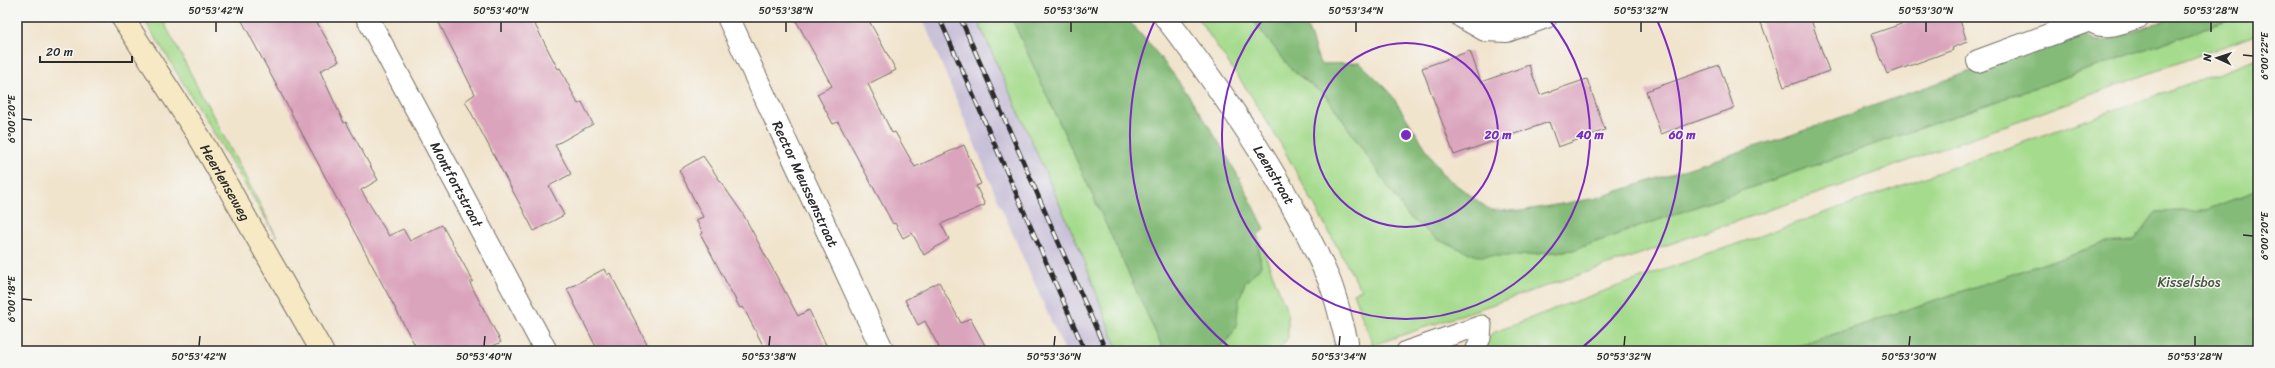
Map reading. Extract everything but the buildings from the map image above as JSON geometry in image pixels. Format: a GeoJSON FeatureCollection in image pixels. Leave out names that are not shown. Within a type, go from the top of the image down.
{"type":"FeatureCollection","features":[{"type":"Feature","properties":{"kind":"main road","name":"Heerlenseweg"},"geometry":{"type":"LineString","coordinates":[[122,17],[200,138],[322,351]]}},
{"type":"Feature","properties":{"kind":"street","name":"Montfortstraat"},"geometry":{"type":"LineString","coordinates":[[367,17],[546,351]]}},
{"type":"Feature","properties":{"kind":"street","name":"Rector Meussenstraat"},"geometry":{"type":"LineString","coordinates":[[728,17],[883,351]]}},
{"type":"Feature","properties":{"kind":"street","name":"Leenstraat"},"geometry":{"type":"LineString","coordinates":[[1165,17],[1230,105],[1296,213],[1329,282],[1347,342],[1346,351]]}},
{"type":"Feature","properties":{"kind":"street"},"geometry":{"type":"LineString","coordinates":[[1462,17],[1485,30],[1507,31],[1546,17]]}},
{"type":"Feature","properties":{"kind":"street"},"geometry":{"type":"LineString","coordinates":[[1978,61],[2089,18],[2102,25],[2114,26],[2138,17]]}},
{"type":"Feature","properties":{"kind":"lane"},"geometry":{"type":"LineString","coordinates":[[1406,351],[1482,325],[1481,338],[1475,351]]}},
{"type":"Feature","properties":{"kind":"shaded area"},"geometry":{"type":"Polygon","coordinates":[[[922,17],[980,17],[1125,351],[1065,351],[997,198],[922,17]]]}},
{"type":"Feature","properties":{"kind":"green space"},"geometry":{"type":"Polygon","coordinates":[[[142,17],[161,17],[277,237],[157,40],[142,17]]]}},
{"type":"Feature","properties":{"kind":"green space"},"geometry":{"type":"Polygon","coordinates":[[[976,17],[1011,17],[1164,351],[1118,351],[1081,252],[976,17]]]}},
{"type":"Feature","properties":{"kind":"green space"},"geometry":{"type":"Polygon","coordinates":[[[1011,17],[1125,17],[1167,65],[1203,117],[1236,172],[1265,229],[1257,235],[1261,266],[1245,283],[1239,300],[1236,327],[1227,342],[1212,351],[1164,351],[1011,17]]]}},
{"type":"Feature","properties":{"kind":"green space"},"geometry":{"type":"Polygon","coordinates":[[[1197,17],[1250,17],[1293,71],[1327,97],[1409,217],[1519,256],[1573,250],[2237,17],[2258,17],[2258,34],[1831,189],[1373,345],[1353,293],[1362,289],[1357,283],[1283,148],[1252,97],[1197,17]]]}},
{"type":"Feature","properties":{"kind":"green space"},"geometry":{"type":"Polygon","coordinates":[[[1250,17],[1304,17],[1320,64],[1360,63],[1389,91],[1443,175],[1490,210],[1520,211],[1597,198],[1791,135],[2081,32],[2097,41],[2111,40],[2173,17],[2237,17],[1573,250],[1518,256],[1477,256],[1438,240],[1409,217],[1327,97],[1293,71],[1250,17]]]}},
{"type":"Feature","properties":{"kind":"green space"},"geometry":{"type":"Polygon","coordinates":[[[2258,59],[2258,190],[2206,210],[2156,212],[2134,241],[2105,243],[1784,351],[1466,351],[1495,332],[1562,306],[2258,59]]]}},
{"type":"Feature","properties":{"kind":"green space","name":"Kisselsbos"},"geometry":{"type":"Polygon","coordinates":[[[2258,190],[2258,351],[1784,351],[2105,243],[2134,241],[2156,212],[2206,210],[2258,190]]]}},
{"type":"Feature","properties":{"kind":"green space"},"geometry":{"type":"Polygon","coordinates":[[[1257,235],[1288,313],[1288,338],[1277,351],[1212,351],[1223,343],[1230,335],[1234,328],[1237,304],[1244,284],[1261,266],[1257,235]]]}},
{"type":"Feature","properties":{"kind":"railway"},"geometry":{"type":"LineString","coordinates":[[939,17],[1085,351]]}},
{"type":"Feature","properties":{"kind":"railway"},"geometry":{"type":"LineString","coordinates":[[960,17],[1106,351]]}}]}
